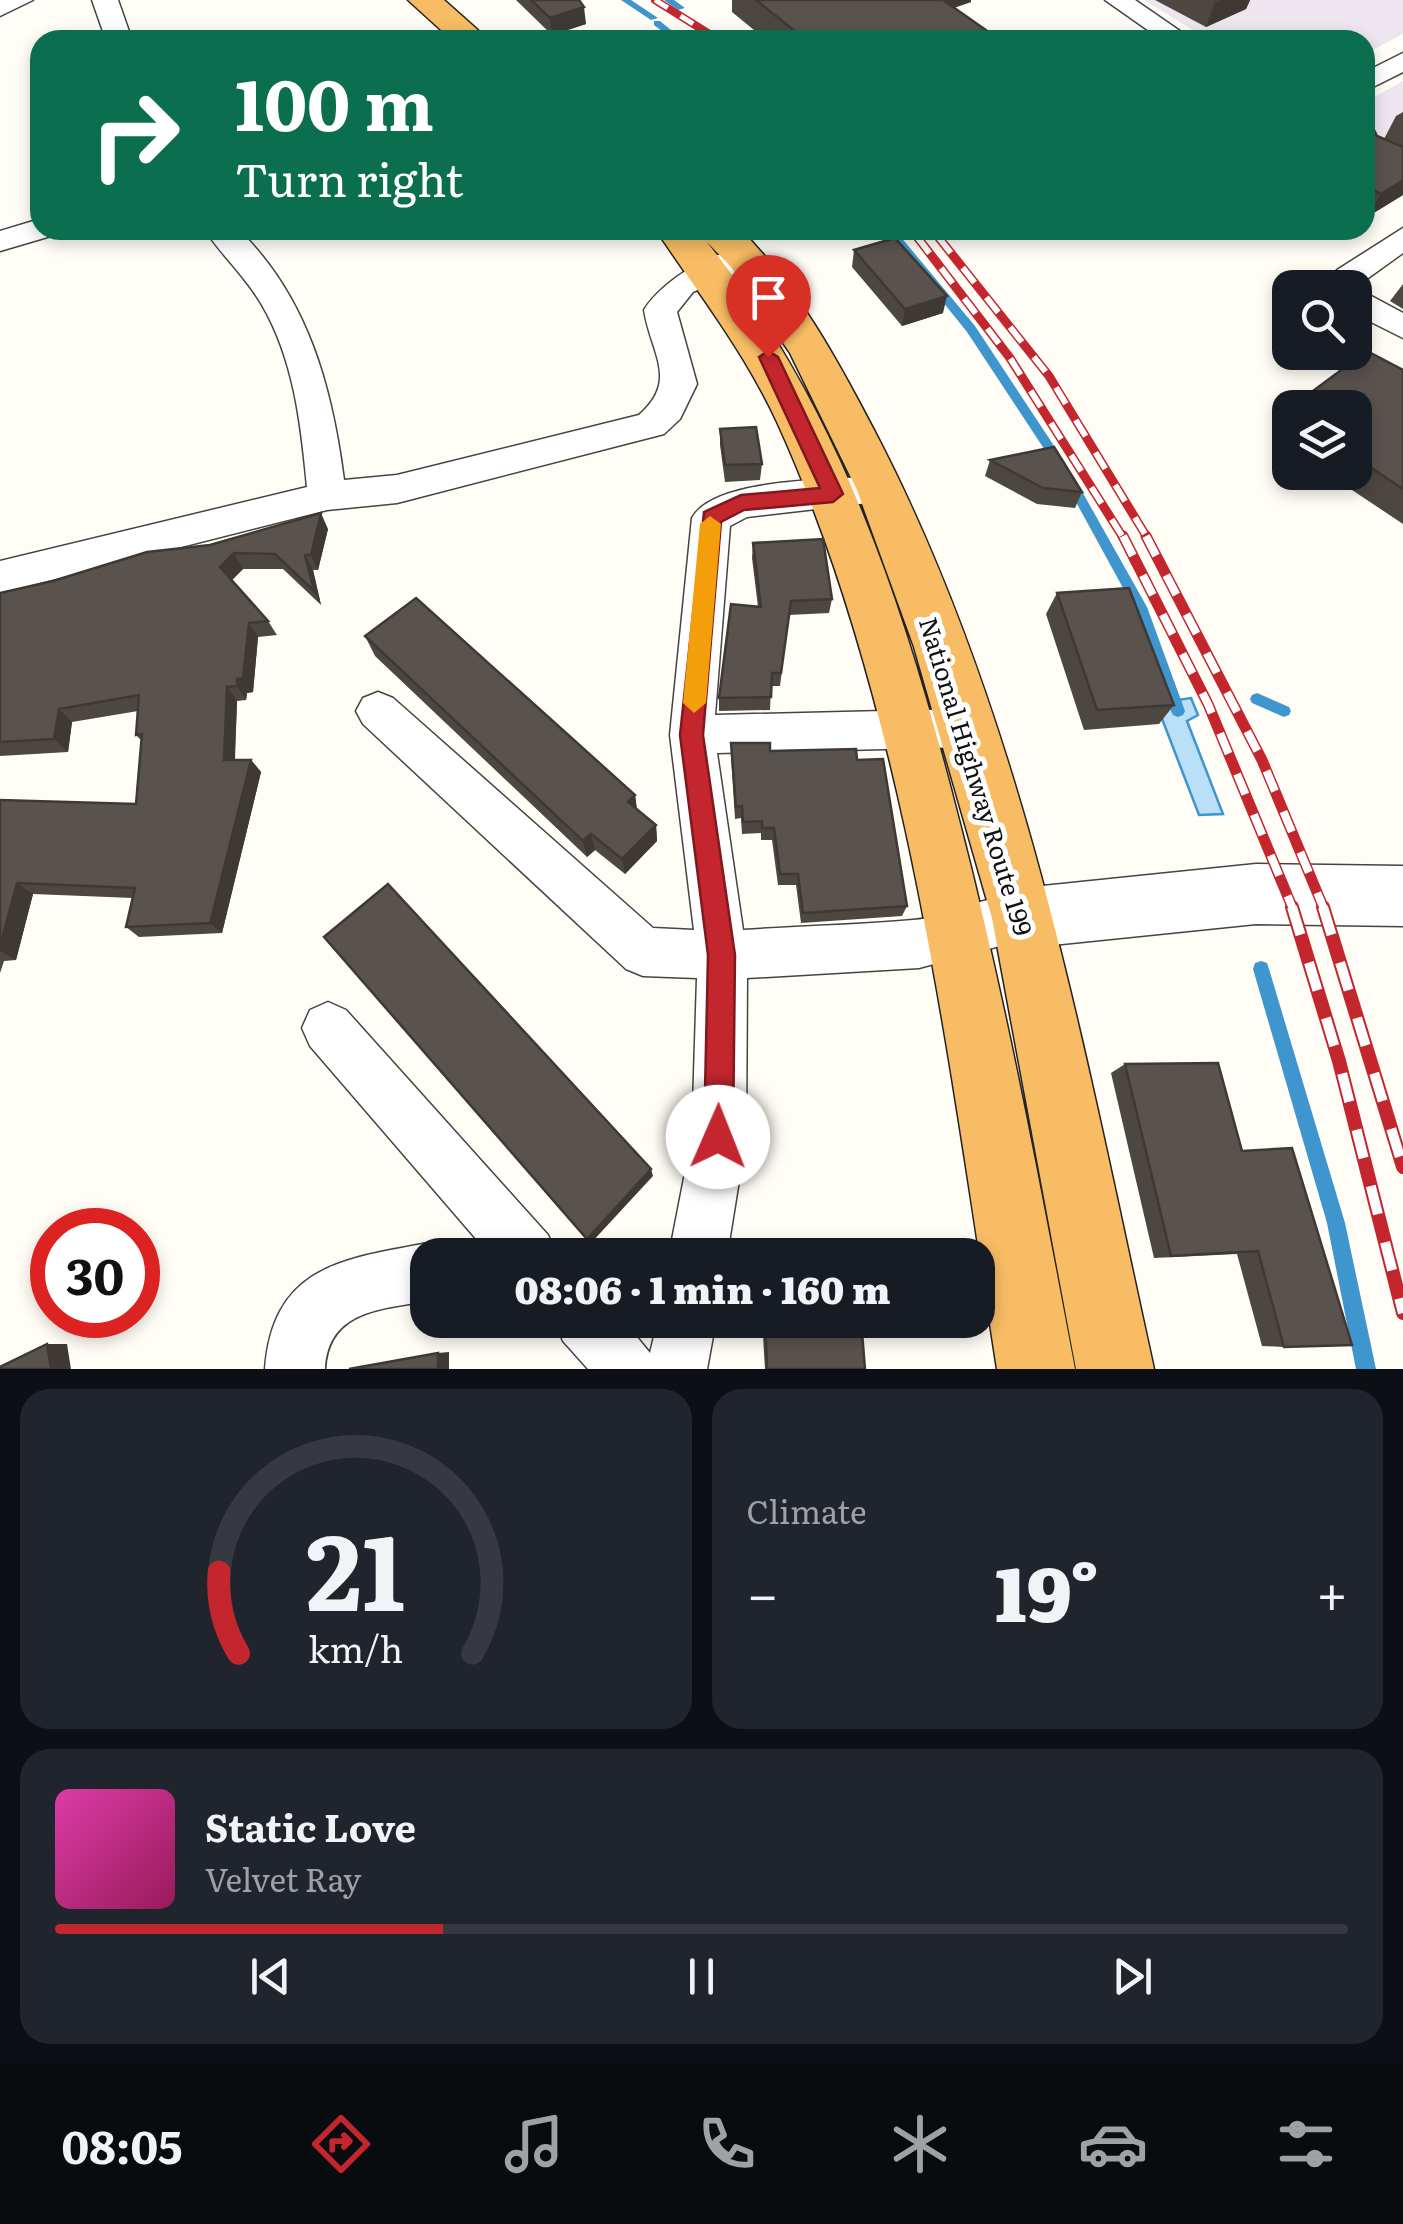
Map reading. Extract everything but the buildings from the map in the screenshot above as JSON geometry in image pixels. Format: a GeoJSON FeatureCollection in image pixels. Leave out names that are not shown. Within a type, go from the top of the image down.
{"type":"FeatureCollection","features":[{"type":"Feature","properties":{"kind":"highway"},"geometry":{"type":"LineString","coordinates":[[424,0],[477,30]]}},
{"type":"Feature","properties":{"kind":"highway"},"geometry":{"type":"LineString","coordinates":[[465,0],[483,30]]}},
{"type":"Feature","properties":{"kind":"highway","name":"National Highway Route 199"},"geometry":{"type":"LineString","coordinates":[[712,247],[768,357],[857,492],[941,647],[1023,918],[1115,1369]]}},
{"type":"Feature","properties":{"kind":"highway","name":"National Highway Route 199"},"geometry":{"type":"LineString","coordinates":[[857,492],[888,650],[958,930],[1036,1369]]}},
{"type":"Feature","properties":{"kind":"street"},"geometry":{"type":"LineString","coordinates":[[0,8],[20,0]]}},
{"type":"Feature","properties":{"kind":"street"},"geometry":{"type":"LineString","coordinates":[[105,0],[115,30]]}},
{"type":"Feature","properties":{"kind":"street"},"geometry":{"type":"LineString","coordinates":[[1118,0],[1164,30]]}},
{"type":"Feature","properties":{"kind":"street"},"geometry":{"type":"LineString","coordinates":[[1375,77],[1403,60]]}},
{"type":"Feature","properties":{"kind":"street"},"geometry":{"type":"LineString","coordinates":[[0,242],[30,232]]}},
{"type":"Feature","properties":{"kind":"street"},"geometry":{"type":"LineString","coordinates":[[1358,270],[1403,238]]}},
{"type":"Feature","properties":{"kind":"street"},"geometry":{"type":"LineString","coordinates":[[233,240],[286,312],[314,385],[327,496]]}},
{"type":"Feature","properties":{"kind":"street"},"geometry":{"type":"LineString","coordinates":[[0,576],[327,496],[397,489],[651,426],[675,407],[682,383],[662,331],[660,310],[712,247]]}},
{"type":"Feature","properties":{"kind":"street"},"geometry":{"type":"LineString","coordinates":[[1372,310],[1403,327]]}},
{"type":"Feature","properties":{"kind":"street"},"geometry":{"type":"LineString","coordinates":[[701,1238],[718,1137],[722,955],[692,735],[711,518],[741,503],[857,492]]}},
{"type":"Feature","properties":{"kind":"street"},"geometry":{"type":"LineString","coordinates":[[378,710],[643,952],[722,955],[920,944],[958,930],[1023,918],[1256,894],[1403,896]]}},
{"type":"Feature","properties":{"kind":"street"},"geometry":{"type":"LineString","coordinates":[[692,735],[966,728]]}},
{"type":"Feature","properties":{"kind":"street"},"geometry":{"type":"LineString","coordinates":[[1256,894],[1348,863],[1403,860]]}},
{"type":"Feature","properties":{"kind":"street"},"geometry":{"type":"LineString","coordinates":[[328,1028],[510,1238]]}},
{"type":"Feature","properties":{"kind":"street"},"geometry":{"type":"LineString","coordinates":[[295,1369],[297,1336],[342,1288],[410,1275]]}},
{"type":"Feature","properties":{"kind":"street"},"geometry":{"type":"LineString","coordinates":[[600,1338],[627,1369]]}},
{"type":"Feature","properties":{"kind":"street"},"geometry":{"type":"LineString","coordinates":[[677,1369],[683,1338]]}},
{"type":"Feature","properties":{"kind":"shaded area"},"geometry":{"type":"Polygon","coordinates":[[[1144,0],[1403,0],[1403,34],[1375,49],[1375,30],[1193,30],[1144,0]]]}},
{"type":"Feature","properties":{"kind":"shaded area"},"geometry":{"type":"Polygon","coordinates":[[[1403,81],[1403,149],[1375,135],[1375,96],[1403,81]]]}},
{"type":"Feature","properties":{"kind":"water"},"geometry":{"type":"Polygon","coordinates":[[[1191,698],[1198,715],[1187,721],[1223,814],[1199,815],[1156,703],[1191,698]]]}},
{"type":"Feature","properties":{"kind":"waterway"},"geometry":{"type":"LineString","coordinates":[[625,0],[654,18]]}},
{"type":"Feature","properties":{"kind":"waterway"},"geometry":{"type":"LineString","coordinates":[[668,0],[681,8]]}},
{"type":"Feature","properties":{"kind":"waterway"},"geometry":{"type":"LineString","coordinates":[[657,23],[666,30]]}},
{"type":"Feature","properties":{"kind":"waterway"},"geometry":{"type":"LineString","coordinates":[[898,240],[971,329],[1060,464]]}},
{"type":"Feature","properties":{"kind":"waterway"},"geometry":{"type":"LineString","coordinates":[[1071,482],[1140,607],[1178,711]]}},
{"type":"Feature","properties":{"kind":"waterway"},"geometry":{"type":"LineString","coordinates":[[1257,699],[1284,711]]}},
{"type":"Feature","properties":{"kind":"waterway"},"geometry":{"type":"LineString","coordinates":[[1261,969],[1336,1223],[1366,1369]]}},
{"type":"Feature","properties":{"kind":"railway"},"geometry":{"type":"LineString","coordinates":[[655,0],[703,30]]}},
{"type":"Feature","properties":{"kind":"railway"},"geometry":{"type":"LineString","coordinates":[[920,240],[1010,358],[1124,539]]}},
{"type":"Feature","properties":{"kind":"railway"},"geometry":{"type":"LineString","coordinates":[[941,240],[1049,376],[1148,539]]}},
{"type":"Feature","properties":{"kind":"railway"},"geometry":{"type":"LineString","coordinates":[[1123,536],[1208,704],[1293,909]]}},
{"type":"Feature","properties":{"kind":"railway"},"geometry":{"type":"LineString","coordinates":[[1146,536],[1262,760],[1324,909]]}},
{"type":"Feature","properties":{"kind":"railway"},"geometry":{"type":"LineString","coordinates":[[1292,907],[1339,1061],[1403,1313]]}},
{"type":"Feature","properties":{"kind":"railway"},"geometry":{"type":"LineString","coordinates":[[1323,907],[1403,1167]]}},
{"type":"Feature","properties":{"kind":"slow traffic"},"geometry":{"type":"LineString","coordinates":[[694,703],[710,524]]}},
{"type":"Feature","properties":{"kind":"route"},"geometry":{"type":"LineString","coordinates":[[718,1137],[722,955],[692,735],[711,518],[741,503],[833,494],[768,357]]}}]}
